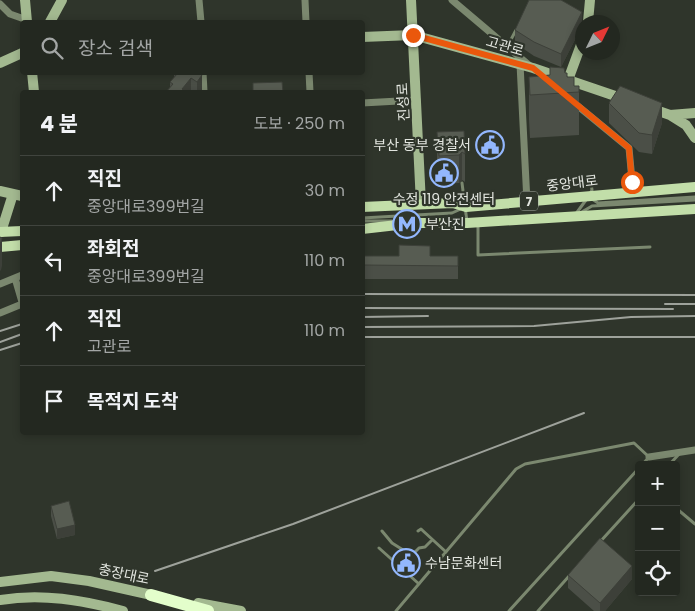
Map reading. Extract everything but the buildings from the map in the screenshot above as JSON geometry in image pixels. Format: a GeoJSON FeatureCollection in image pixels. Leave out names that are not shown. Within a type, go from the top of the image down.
{"type":"FeatureCollection","features":[{"type":"Feature","properties":{"kind":"highway"},"geometry":{"type":"LineString","coordinates":[[151,595],[208,611]]}},
{"type":"Feature","properties":{"kind":"main road"},"geometry":{"type":"LineString","coordinates":[[25,0],[27,20]]}},
{"type":"Feature","properties":{"kind":"main road"},"geometry":{"type":"LineString","coordinates":[[51,20],[62,0]]}},
{"type":"Feature","properties":{"kind":"main road","name":"진성로"},"geometry":{"type":"LineString","coordinates":[[411,0],[417,100],[420,204]]}},
{"type":"Feature","properties":{"kind":"main road"},"geometry":{"type":"LineString","coordinates":[[589,15],[590,0]]}},
{"type":"Feature","properties":{"kind":"main road","name":"고관로"},"geometry":{"type":"LineString","coordinates":[[365,37],[413,35],[533,68],[670,115],[695,112]]}},
{"type":"Feature","properties":{"kind":"main road"},"geometry":{"type":"LineString","coordinates":[[0,63],[20,55]]}},
{"type":"Feature","properties":{"kind":"main road"},"geometry":{"type":"LineString","coordinates":[[568,80],[575,60]]}},
{"type":"Feature","properties":{"kind":"main road"},"geometry":{"type":"LineString","coordinates":[[32,75],[34,90]]}},
{"type":"Feature","properties":{"kind":"main road"},"geometry":{"type":"LineString","coordinates":[[670,115],[686,125],[695,138]]}},
{"type":"Feature","properties":{"kind":"main road","name":"중앙대로"},"geometry":{"type":"LineString","coordinates":[[365,207],[453,203],[466,207],[695,187]]}},
{"type":"Feature","properties":{"kind":"main road"},"geometry":{"type":"LineString","coordinates":[[0,191],[18,195],[1,232],[20,231]]}},
{"type":"Feature","properties":{"kind":"main road","name":"7"},"geometry":{"type":"LineString","coordinates":[[365,229],[415,223],[478,222],[695,208]]}},
{"type":"Feature","properties":{"kind":"main road"},"geometry":{"type":"LineString","coordinates":[[0,247],[20,245]]}},
{"type":"Feature","properties":{"kind":"main road","name":"충장대로"},"geometry":{"type":"LineString","coordinates":[[0,582],[52,576],[89,581],[151,595],[241,611]]}},
{"type":"Feature","properties":{"kind":"main road"},"geometry":{"type":"LineString","coordinates":[[0,600],[16,597],[63,598],[123,611]]}},
{"type":"Feature","properties":{"kind":"street"},"geometry":{"type":"LineString","coordinates":[[199,0],[201,20]]}},
{"type":"Feature","properties":{"kind":"street"},"geometry":{"type":"LineString","coordinates":[[305,0],[306,20]]}},
{"type":"Feature","properties":{"kind":"street"},"geometry":{"type":"LineString","coordinates":[[452,0],[548,80]]}},
{"type":"Feature","properties":{"kind":"street"},"geometry":{"type":"LineString","coordinates":[[0,4],[10,14],[25,20]]}},
{"type":"Feature","properties":{"kind":"street"},"geometry":{"type":"LineString","coordinates":[[520,64],[527,202]]}},
{"type":"Feature","properties":{"kind":"street"},"geometry":{"type":"LineString","coordinates":[[203,75],[204,90]]}},
{"type":"Feature","properties":{"kind":"street"},"geometry":{"type":"LineString","coordinates":[[309,75],[310,90]]}},
{"type":"Feature","properties":{"kind":"street"},"geometry":{"type":"LineString","coordinates":[[570,99],[629,148],[633,191]]}},
{"type":"Feature","properties":{"kind":"street"},"geometry":{"type":"LineString","coordinates":[[365,102],[417,100]]}},
{"type":"Feature","properties":{"kind":"street"},"geometry":{"type":"LineString","coordinates":[[0,284],[19,277]]}},
{"type":"Feature","properties":{"kind":"street"},"geometry":{"type":"LineString","coordinates":[[0,314],[20,304]]}},
{"type":"Feature","properties":{"kind":"street"},"geometry":{"type":"LineString","coordinates":[[649,457],[695,450]]}},
{"type":"Feature","properties":{"kind":"lane"},"geometry":{"type":"LineString","coordinates":[[507,47],[518,24]]}},
{"type":"Feature","properties":{"kind":"lane"},"geometry":{"type":"LineString","coordinates":[[574,215],[592,190],[592,182]]}},
{"type":"Feature","properties":{"kind":"lane"},"geometry":{"type":"LineString","coordinates":[[462,183],[466,207],[466,222]]}},
{"type":"Feature","properties":{"kind":"lane"},"geometry":{"type":"LineString","coordinates":[[588,197],[598,203],[695,198]]}},
{"type":"Feature","properties":{"kind":"lane"},"geometry":{"type":"LineString","coordinates":[[574,215],[592,206],[695,198]]}},
{"type":"Feature","properties":{"kind":"lane"},"geometry":{"type":"LineString","coordinates":[[365,220],[452,213],[466,207]]}},
{"type":"Feature","properties":{"kind":"lane"},"geometry":{"type":"LineString","coordinates":[[365,220],[415,223]]}},
{"type":"Feature","properties":{"kind":"lane"},"geometry":{"type":"LineString","coordinates":[[478,222],[478,255],[650,247]]}},
{"type":"Feature","properties":{"kind":"lane"},"geometry":{"type":"LineString","coordinates":[[396,611],[516,469],[525,464],[634,443],[649,457],[646,461]]}},
{"type":"Feature","properties":{"kind":"lane"},"geometry":{"type":"LineString","coordinates":[[672,461],[680,452]]}},
{"type":"Feature","properties":{"kind":"lane"},"geometry":{"type":"LineString","coordinates":[[509,611],[635,472]]}},
{"type":"Feature","properties":{"kind":"lane"},"geometry":{"type":"LineString","coordinates":[[595,548],[635,503]]}},
{"type":"Feature","properties":{"kind":"lane"},"geometry":{"type":"LineString","coordinates":[[680,511],[695,524]]}},
{"type":"Feature","properties":{"kind":"lane"},"geometry":{"type":"LineString","coordinates":[[418,531],[421,529],[424,531],[446,552]]}},
{"type":"Feature","properties":{"kind":"lane"},"geometry":{"type":"LineString","coordinates":[[382,531],[392,543],[411,555]]}},
{"type":"Feature","properties":{"kind":"lane"},"geometry":{"type":"LineString","coordinates":[[399,568],[411,555],[432,540]]}},
{"type":"Feature","properties":{"kind":"lane"},"geometry":{"type":"LineString","coordinates":[[379,548],[419,584]]}},
{"type":"Feature","properties":{"kind":"lane"},"geometry":{"type":"LineString","coordinates":[[538,611],[576,569]]}},
{"type":"Feature","properties":{"kind":"railway"},"geometry":{"type":"LineString","coordinates":[[365,294],[695,295]]}},
{"type":"Feature","properties":{"kind":"railway"},"geometry":{"type":"LineString","coordinates":[[665,304],[695,304]]}},
{"type":"Feature","properties":{"kind":"railway"},"geometry":{"type":"LineString","coordinates":[[365,308],[673,309]]}},
{"type":"Feature","properties":{"kind":"railway"},"geometry":{"type":"LineString","coordinates":[[365,317],[428,316]]}},
{"type":"Feature","properties":{"kind":"railway"},"geometry":{"type":"LineString","coordinates":[[365,327],[534,326],[631,317],[695,316]]}},
{"type":"Feature","properties":{"kind":"railway"},"geometry":{"type":"LineString","coordinates":[[0,331],[20,325]]}},
{"type":"Feature","properties":{"kind":"railway"},"geometry":{"type":"LineString","coordinates":[[0,342],[20,335]]}},
{"type":"Feature","properties":{"kind":"railway"},"geometry":{"type":"LineString","coordinates":[[365,337],[695,337]]}},
{"type":"Feature","properties":{"kind":"railway"},"geometry":{"type":"LineString","coordinates":[[0,350],[20,344]]}},
{"type":"Feature","properties":{"kind":"railway"},"geometry":{"type":"LineString","coordinates":[[155,571],[293,524],[584,413]]}},
{"type":"Feature","properties":{"kind":"place","name":"부산 동부 경찰서"},"geometry":{"type":"Point","coordinates":[490,145]}},
{"type":"Feature","properties":{"kind":"place","name":"수정 119 안전센터"},"geometry":{"type":"Point","coordinates":[444,173]}},
{"type":"Feature","properties":{"kind":"place","name":"부산진"},"geometry":{"type":"Point","coordinates":[407,224]}},
{"type":"Feature","properties":{"kind":"place","name":"수남문화센터"},"geometry":{"type":"Point","coordinates":[406,563]}},
{"type":"Feature","properties":{"kind":"route"},"geometry":{"type":"LineString","coordinates":[[413,35],[533,68],[629,148],[632,182]]}}]}
